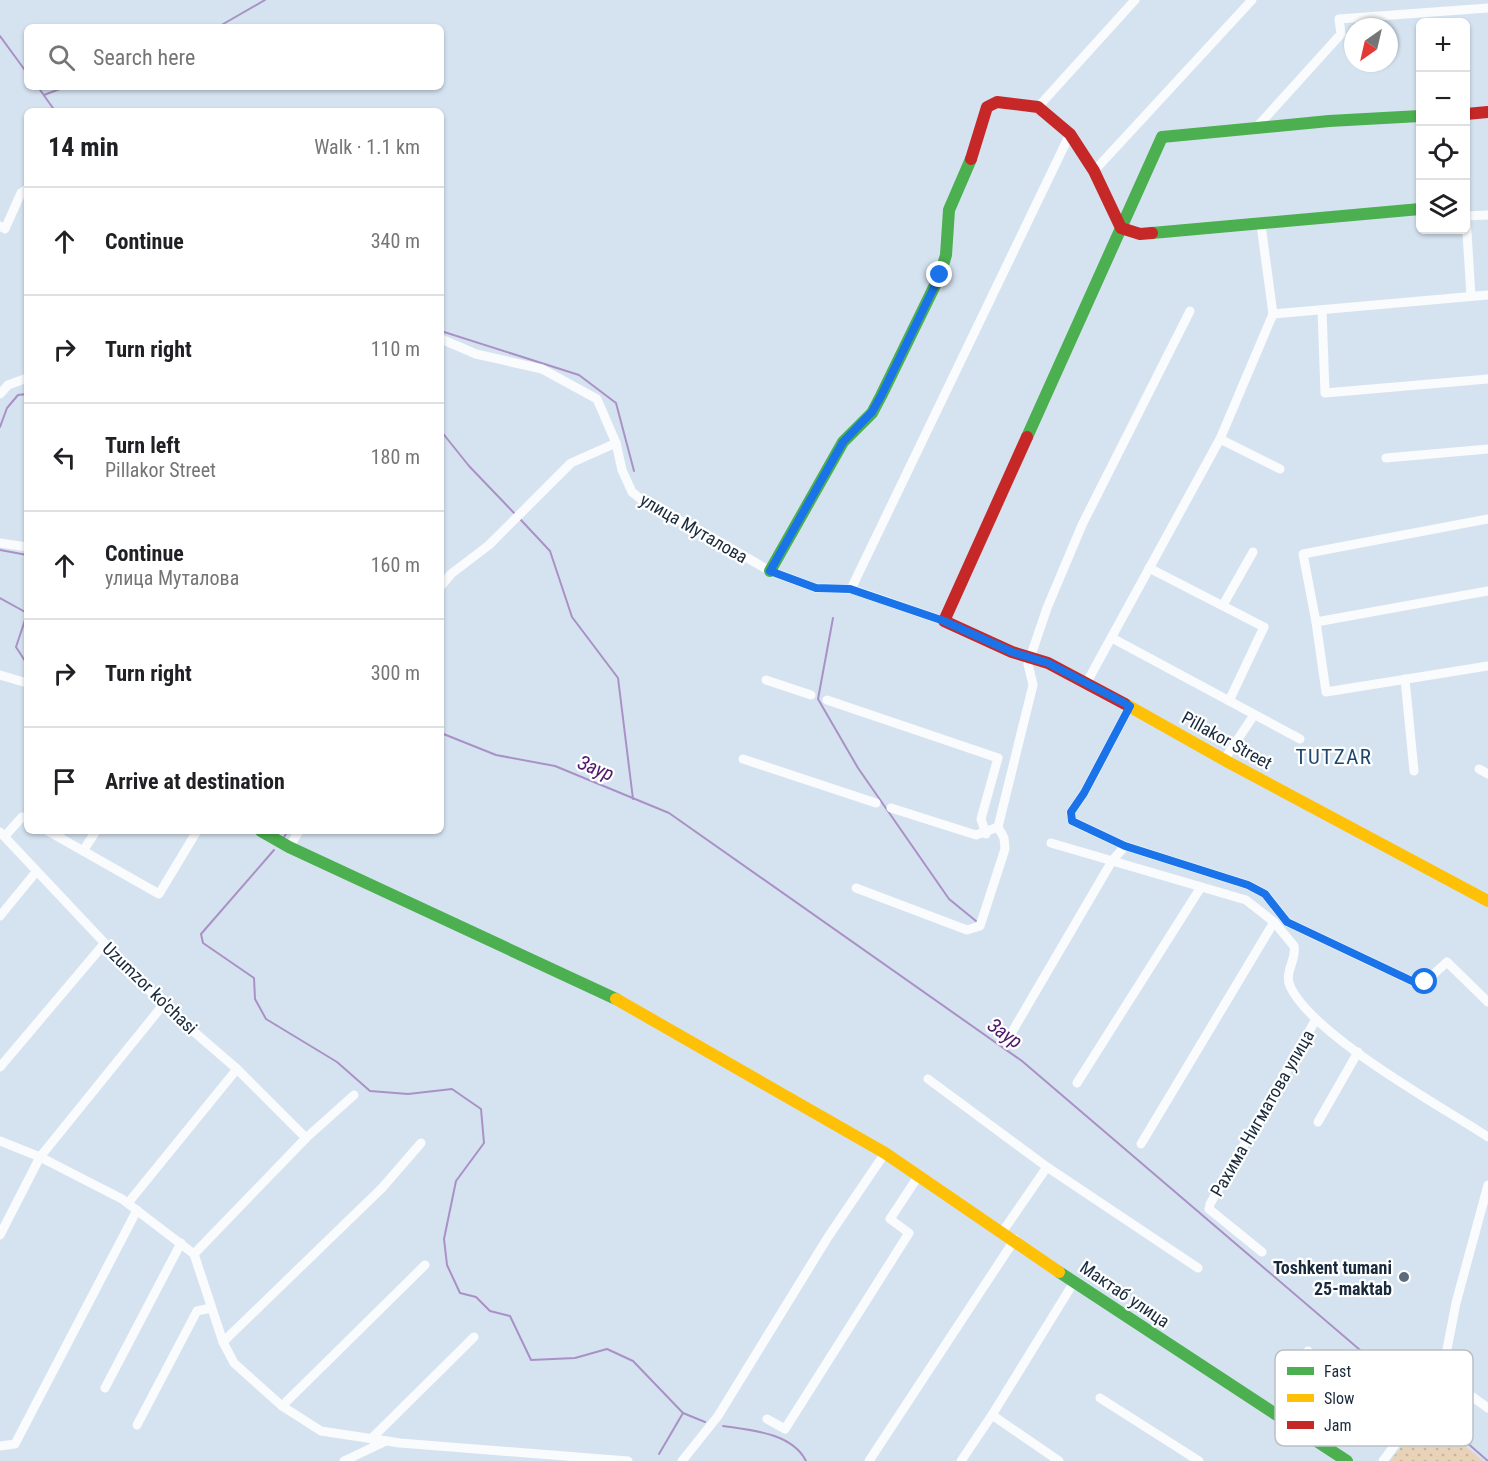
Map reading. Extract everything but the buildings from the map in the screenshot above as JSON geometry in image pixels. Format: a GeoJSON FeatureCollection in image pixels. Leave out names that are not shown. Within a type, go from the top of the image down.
{"type":"FeatureCollection","features":[{"type":"Feature","properties":{"kind":"street"},"geometry":{"type":"LineString","coordinates":[[1038,107],[1135,0]]}},
{"type":"Feature","properties":{"kind":"street"},"geometry":{"type":"LineString","coordinates":[[1094,171],[1252,0]]}},
{"type":"Feature","properties":{"kind":"street"},"geometry":{"type":"LineString","coordinates":[[1256,128],[1341,34],[1339,19],[1488,8]]}},
{"type":"Feature","properties":{"kind":"street"},"geometry":{"type":"LineString","coordinates":[[770,571],[843,442],[872,412],[935,286],[946,255],[949,210],[973,155],[987,107],[997,102],[1038,107],[1070,134],[1094,171],[1120,228],[1140,234],[1416,209]]}},
{"type":"Feature","properties":{"kind":"street"},"geometry":{"type":"LineString","coordinates":[[1470,114],[1488,112]]}},
{"type":"Feature","properties":{"kind":"street"},"geometry":{"type":"LineString","coordinates":[[944,621],[1162,137],[1416,116]]}},
{"type":"Feature","properties":{"kind":"street"},"geometry":{"type":"LineString","coordinates":[[850,589],[1070,134]]}},
{"type":"Feature","properties":{"kind":"street"},"geometry":{"type":"LineString","coordinates":[[0,238],[2,227],[24,191]]}},
{"type":"Feature","properties":{"kind":"street"},"geometry":{"type":"LineString","coordinates":[[1470,217],[1488,215]]}},
{"type":"Feature","properties":{"kind":"street"},"geometry":{"type":"LineString","coordinates":[[1087,682],[1220,439],[1273,314],[1261,225]]}},
{"type":"Feature","properties":{"kind":"street"},"geometry":{"type":"LineString","coordinates":[[1467,234],[1471,296]]}},
{"type":"Feature","properties":{"kind":"street"},"geometry":{"type":"LineString","coordinates":[[1273,314],[1488,295]]}},
{"type":"Feature","properties":{"kind":"street"},"geometry":{"type":"LineString","coordinates":[[1322,310],[1325,393],[1488,379]]}},
{"type":"Feature","properties":{"kind":"street"},"geometry":{"type":"LineString","coordinates":[[856,888],[967,930],[980,926],[1005,849],[1004,838],[998,827],[1033,685],[1028,664],[1047,608],[1082,525],[1190,311]]}},
{"type":"Feature","properties":{"kind":"street","name":"улица Муталова"},"geometry":{"type":"LineString","coordinates":[[444,340],[476,354],[542,369],[591,394],[597,399],[616,442],[622,470],[632,492],[648,505],[697,529],[770,571],[816,588],[850,589],[944,621]]}},
{"type":"Feature","properties":{"kind":"street"},"geometry":{"type":"LineString","coordinates":[[0,394],[8,385],[24,379]]}},
{"type":"Feature","properties":{"kind":"street"},"geometry":{"type":"LineString","coordinates":[[1220,439],[1280,469]]}},
{"type":"Feature","properties":{"kind":"street"},"geometry":{"type":"LineString","coordinates":[[444,583],[489,546],[572,463],[616,442]]}},
{"type":"Feature","properties":{"kind":"street"},"geometry":{"type":"LineString","coordinates":[[1386,458],[1488,449]]}},
{"type":"Feature","properties":{"kind":"street"},"geometry":{"type":"LineString","coordinates":[[1488,519],[1303,554],[1326,692],[1488,666]]}},
{"type":"Feature","properties":{"kind":"street"},"geometry":{"type":"LineString","coordinates":[[0,543],[24,547]]}},
{"type":"Feature","properties":{"kind":"street"},"geometry":{"type":"LineString","coordinates":[[1223,604],[1253,552]]}},
{"type":"Feature","properties":{"kind":"street"},"geometry":{"type":"LineString","coordinates":[[1149,568],[1264,627],[1229,701]]}},
{"type":"Feature","properties":{"kind":"street"},"geometry":{"type":"LineString","coordinates":[[1316,622],[1488,591]]}},
{"type":"Feature","properties":{"kind":"street","name":"Pillakor Street"},"geometry":{"type":"LineString","coordinates":[[944,621],[1012,652],[1031,657],[1087,682],[1224,760],[1488,901]]}},
{"type":"Feature","properties":{"kind":"street"},"geometry":{"type":"LineString","coordinates":[[1112,638],[1300,739]]}},
{"type":"Feature","properties":{"kind":"street"},"geometry":{"type":"LineString","coordinates":[[0,675],[24,682]]}},
{"type":"Feature","properties":{"kind":"street"},"geometry":{"type":"LineString","coordinates":[[1405,679],[1414,771]]}},
{"type":"Feature","properties":{"kind":"street"},"geometry":{"type":"LineString","coordinates":[[766,680],[811,696]]}},
{"type":"Feature","properties":{"kind":"street"},"geometry":{"type":"LineString","coordinates":[[827,700],[998,758],[981,819],[986,834]]}},
{"type":"Feature","properties":{"kind":"street"},"geometry":{"type":"LineString","coordinates":[[1130,706],[1084,793],[1071,812],[1072,821],[1125,846],[1248,885],[1265,894],[1287,922],[1414,982],[1425,982],[1447,962],[1488,1002]]}},
{"type":"Feature","properties":{"kind":"street"},"geometry":{"type":"LineString","coordinates":[[1224,760],[1254,715]]}},
{"type":"Feature","properties":{"kind":"street"},"geometry":{"type":"LineString","coordinates":[[743,759],[876,803]]}},
{"type":"Feature","properties":{"kind":"street"},"geometry":{"type":"LineString","coordinates":[[891,808],[976,835],[986,834],[998,827]]}},
{"type":"Feature","properties":{"kind":"street"},"geometry":{"type":"LineString","coordinates":[[2,834],[22,816],[24,817]]}},
{"type":"Feature","properties":{"kind":"street","name":"Uzumzor ko'chasi"},"geometry":{"type":"LineString","coordinates":[[2,834],[163,1005],[237,1069],[306,1138]]}},
{"type":"Feature","properties":{"kind":"street"},"geometry":{"type":"LineString","coordinates":[[53,834],[159,894],[195,834]]}},
{"type":"Feature","properties":{"kind":"street"},"geometry":{"type":"LineString","coordinates":[[83,851],[94,834]]}},
{"type":"Feature","properties":{"kind":"street","name":"Мактаб улица"},"geometry":{"type":"LineString","coordinates":[[266,834],[289,847],[613,997],[885,1153],[1015,1239],[1074,1282],[1275,1414]]}},
{"type":"Feature","properties":{"kind":"street"},"geometry":{"type":"LineString","coordinates":[[289,847],[297,834]]}},
{"type":"Feature","properties":{"kind":"street"},"geometry":{"type":"LineString","coordinates":[[1051,843],[1246,900],[1274,922],[1295,949],[1288,977],[1289,985],[1315,1021],[1358,1052],[1488,1137]]}},
{"type":"Feature","properties":{"kind":"street"},"geometry":{"type":"LineString","coordinates":[[1012,1032],[1112,861],[1125,846]]}},
{"type":"Feature","properties":{"kind":"street"},"geometry":{"type":"LineString","coordinates":[[0,916],[36,872]]}},
{"type":"Feature","properties":{"kind":"street"},"geometry":{"type":"LineString","coordinates":[[1077,1083],[1201,887]]}},
{"type":"Feature","properties":{"kind":"street"},"geometry":{"type":"LineString","coordinates":[[1141,1144],[1274,922]]}},
{"type":"Feature","properties":{"kind":"street"},"geometry":{"type":"LineString","coordinates":[[0,1067],[104,944]]}},
{"type":"Feature","properties":{"kind":"street"},"geometry":{"type":"LineString","coordinates":[[0,1235],[40,1157],[163,1005]]}},
{"type":"Feature","properties":{"kind":"street","name":"Рахима Нигматова улица"},"geometry":{"type":"LineString","coordinates":[[1262,1252],[1209,1209],[1210,1204],[1315,1021]]}},
{"type":"Feature","properties":{"kind":"street"},"geometry":{"type":"LineString","coordinates":[[1318,1122],[1358,1052]]}},
{"type":"Feature","properties":{"kind":"street"},"geometry":{"type":"LineString","coordinates":[[128,1203],[237,1069]]}},
{"type":"Feature","properties":{"kind":"street"},"geometry":{"type":"LineString","coordinates":[[928,1079],[1047,1167],[1198,1268]]}},
{"type":"Feature","properties":{"kind":"street"},"geometry":{"type":"LineString","coordinates":[[194,1254],[306,1138],[354,1095]]}},
{"type":"Feature","properties":{"kind":"street"},"geometry":{"type":"LineString","coordinates":[[0,1141],[40,1157],[128,1203],[194,1254],[223,1342],[234,1363],[282,1406],[321,1431],[386,1441],[628,1461]]}},
{"type":"Feature","properties":{"kind":"street"},"geometry":{"type":"LineString","coordinates":[[223,1342],[382,1188],[421,1143]]}},
{"type":"Feature","properties":{"kind":"street"},"geometry":{"type":"LineString","coordinates":[[682,1461],[718,1416],[828,1237],[885,1153]]}},
{"type":"Feature","properties":{"kind":"street"},"geometry":{"type":"LineString","coordinates":[[1003,1231],[1047,1167]]}},
{"type":"Feature","properties":{"kind":"street"},"geometry":{"type":"LineString","coordinates":[[767,1419],[785,1429],[909,1233],[890,1219],[919,1175]]}},
{"type":"Feature","properties":{"kind":"street"},"geometry":{"type":"LineString","coordinates":[[1447,1350],[1456,1303],[1488,1185]]}},
{"type":"Feature","properties":{"kind":"street"},"geometry":{"type":"LineString","coordinates":[[0,1446],[15,1444],[137,1210]]}},
{"type":"Feature","properties":{"kind":"street"},"geometry":{"type":"LineString","coordinates":[[869,1461],[1015,1239]]}},
{"type":"Feature","properties":{"kind":"street"},"geometry":{"type":"LineString","coordinates":[[105,1388],[181,1243]]}},
{"type":"Feature","properties":{"kind":"street"},"geometry":{"type":"LineString","coordinates":[[282,1406],[424,1265]]}},
{"type":"Feature","properties":{"kind":"street"},"geometry":{"type":"LineString","coordinates":[[961,1461],[1074,1282]]}},
{"type":"Feature","properties":{"kind":"street"},"geometry":{"type":"LineString","coordinates":[[137,1425],[197,1311],[211,1308]]}},
{"type":"Feature","properties":{"kind":"street"},"geometry":{"type":"LineString","coordinates":[[371,1439],[474,1337]]}},
{"type":"Feature","properties":{"kind":"street"},"geometry":{"type":"LineString","coordinates":[[1473,1397],[1488,1408]]}},
{"type":"Feature","properties":{"kind":"street"},"geometry":{"type":"LineString","coordinates":[[1100,1398],[1199,1461]]}},
{"type":"Feature","properties":{"kind":"street"},"geometry":{"type":"LineString","coordinates":[[992,1415],[1059,1461]]}},
{"type":"Feature","properties":{"kind":"street"},"geometry":{"type":"LineString","coordinates":[[344,1461],[386,1441]]}},
{"type":"Feature","properties":{"kind":"street","name":"Мактаб улица"},"geometry":{"type":"LineString","coordinates":[[1324,1446],[1347,1461]]}},
{"type":"Feature","properties":{"kind":"street"},"geometry":{"type":"LineString","coordinates":[[1383,1461],[1394,1446]]}},
{"type":"Feature","properties":{"kind":"shaded area"},"geometry":{"type":"Polygon","coordinates":[[[1402,1446],[1465,1446],[1483,1461],[1390,1461],[1402,1446]]]}},
{"type":"Feature","properties":{"kind":"waterway"},"geometry":{"type":"LineString","coordinates":[[223,24],[265,0]]}},
{"type":"Feature","properties":{"kind":"waterway"},"geometry":{"type":"LineString","coordinates":[[0,36],[24,69]]}},
{"type":"Feature","properties":{"kind":"waterway"},"geometry":{"type":"LineString","coordinates":[[40,90],[53,108]]}},
{"type":"Feature","properties":{"kind":"waterway"},"geometry":{"type":"LineString","coordinates":[[44,95],[57,90]]}},
{"type":"Feature","properties":{"kind":"waterway"},"geometry":{"type":"LineString","coordinates":[[444,332],[579,375],[616,403],[634,471]]}},
{"type":"Feature","properties":{"kind":"waterway"},"geometry":{"type":"LineString","coordinates":[[0,427],[7,408],[18,395],[24,394]]}},
{"type":"Feature","properties":{"kind":"waterway"},"geometry":{"type":"LineString","coordinates":[[444,435],[469,466],[516,515]]}},
{"type":"Feature","properties":{"kind":"waterway"},"geometry":{"type":"LineString","coordinates":[[520,519],[550,551],[572,617],[618,678],[633,799]]}},
{"type":"Feature","properties":{"kind":"waterway","name":"Заур"},"geometry":{"type":"LineString","coordinates":[[0,550],[24,554]]}},
{"type":"Feature","properties":{"kind":"waterway"},"geometry":{"type":"LineString","coordinates":[[0,598],[24,611]]}},
{"type":"Feature","properties":{"kind":"waterway"},"geometry":{"type":"LineString","coordinates":[[833,618],[818,699],[858,768],[949,899],[976,921]]}},
{"type":"Feature","properties":{"kind":"waterway"},"geometry":{"type":"LineString","coordinates":[[24,623],[16,647],[24,659]]}},
{"type":"Feature","properties":{"kind":"waterway","name":"Заур"},"geometry":{"type":"LineString","coordinates":[[444,734],[496,755],[555,766],[669,813],[1022,1061],[1360,1350]]}},
{"type":"Feature","properties":{"kind":"waterway"},"geometry":{"type":"LineString","coordinates":[[274,850],[201,934],[203,943],[254,978],[255,999],[266,1019],[337,1062],[370,1091],[408,1094],[452,1089],[481,1109],[484,1143],[456,1181],[444,1239],[447,1265],[460,1293],[476,1297],[490,1311],[510,1316],[531,1360],[575,1358],[607,1349],[633,1361],[683,1413],[705,1422]]}},
{"type":"Feature","properties":{"kind":"waterway"},"geometry":{"type":"LineString","coordinates":[[659,1454],[683,1413]]}},
{"type":"Feature","properties":{"kind":"waterway"},"geometry":{"type":"LineString","coordinates":[[723,1426],[770,1434],[791,1444],[806,1461]]}},
{"type":"Feature","properties":{"kind":"waterway","name":"Заур"},"geometry":{"type":"LineString","coordinates":[[1471,1446],[1488,1461]]}},
{"type":"Feature","properties":{"kind":"traffic: fast"},"geometry":{"type":"LineString","coordinates":[[1027,437],[1162,137],[1329,121],[1416,116]]}},
{"type":"Feature","properties":{"kind":"traffic: fast"},"geometry":{"type":"LineString","coordinates":[[770,571],[843,442],[872,413],[881,396],[940,275],[946,255],[949,210],[971,159]]}},
{"type":"Feature","properties":{"kind":"traffic: fast"},"geometry":{"type":"LineString","coordinates":[[1152,233],[1416,209]]}},
{"type":"Feature","properties":{"kind":"traffic: fast"},"geometry":{"type":"LineString","coordinates":[[266,834],[289,847],[616,999]]}},
{"type":"Feature","properties":{"kind":"traffic: fast"},"geometry":{"type":"LineString","coordinates":[[1059,1272],[1275,1414]]}},
{"type":"Feature","properties":{"kind":"traffic: fast"},"geometry":{"type":"LineString","coordinates":[[1324,1446],[1347,1461]]}},
{"type":"Feature","properties":{"kind":"traffic: slow"},"geometry":{"type":"LineString","coordinates":[[1125,704],[1228,762],[1488,901]]}},
{"type":"Feature","properties":{"kind":"traffic: slow"},"geometry":{"type":"LineString","coordinates":[[616,999],[885,1153],[1059,1272]]}},
{"type":"Feature","properties":{"kind":"traffic: jam"},"geometry":{"type":"LineString","coordinates":[[971,159],[987,107],[997,102],[1038,107],[1070,134],[1094,171],[1121,228],[1140,234],[1152,233]]}},
{"type":"Feature","properties":{"kind":"traffic: jam"},"geometry":{"type":"LineString","coordinates":[[1470,114],[1488,112]]}},
{"type":"Feature","properties":{"kind":"traffic: jam"},"geometry":{"type":"LineString","coordinates":[[1027,437],[944,621],[1012,652],[1048,663],[1125,704]]}},
{"type":"Feature","properties":{"kind":"place","name":"Toshkent tumani 25-maktab"},"geometry":{"type":"Point","coordinates":[1404,1277]}},
{"type":"Feature","properties":{"kind":"district","name":"TUTZAR"},"geometry":{"type":"Point","coordinates":[1334,757]}},
{"type":"Feature","properties":{"kind":"route"},"geometry":{"type":"LineString","coordinates":[[940,275],[872,412],[843,442],[770,571],[816,588],[850,589],[944,621],[1012,652],[1048,663],[1130,706],[1084,793],[1071,812],[1072,821],[1102,833],[1125,846],[1248,885],[1265,894],[1287,922],[1414,982],[1425,982]]}}]}
